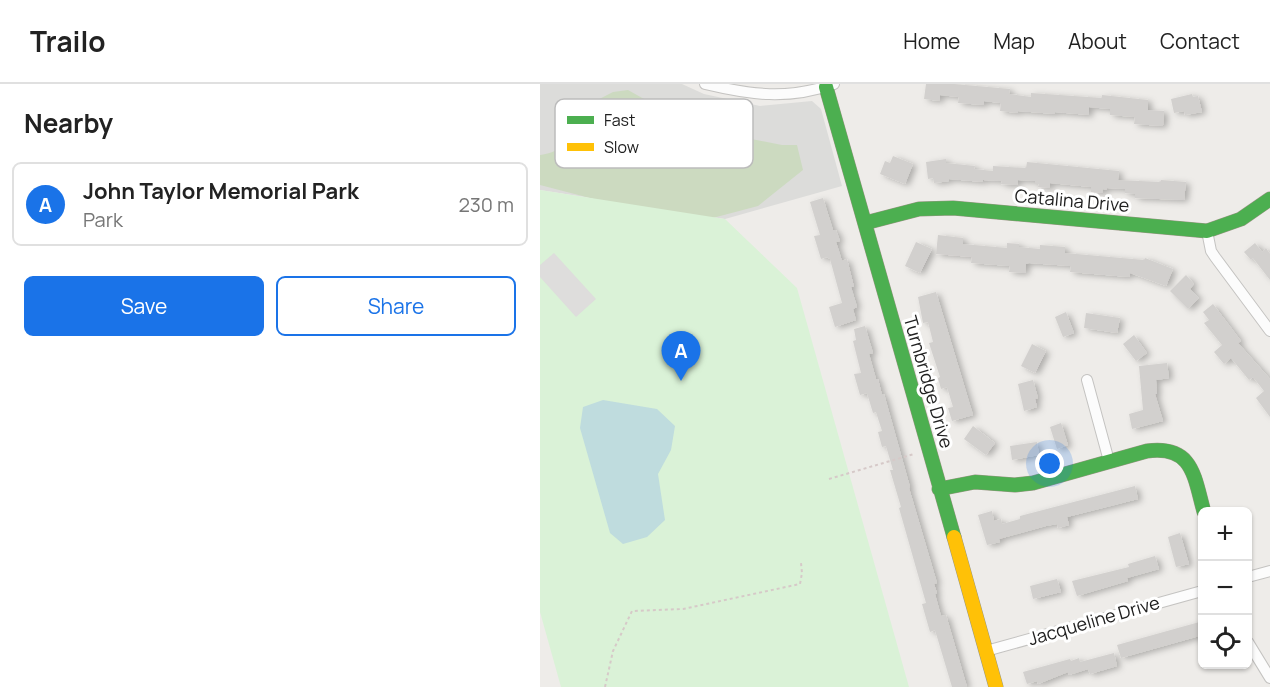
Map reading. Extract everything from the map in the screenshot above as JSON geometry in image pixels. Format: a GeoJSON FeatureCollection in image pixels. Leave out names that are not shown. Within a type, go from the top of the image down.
{"type":"FeatureCollection","features":[{"type":"Feature","properties":{"kind":"street"},"geometry":{"type":"LineString","coordinates":[[705,84],[740,92],[776,96],[830,86]]}},
{"type":"Feature","properties":{"kind":"street","name":"Turnbridge Drive"},"geometry":{"type":"LineString","coordinates":[[830,86],[865,223],[996,687]]}},
{"type":"Feature","properties":{"kind":"street","name":"Catalina Drive"},"geometry":{"type":"LineString","coordinates":[[865,223],[919,210],[954,208],[1207,231],[1241,219],[1270,199]]}},
{"type":"Feature","properties":{"kind":"street"},"geometry":{"type":"LineString","coordinates":[[1207,231],[1211,251],[1270,331]]}},
{"type":"Feature","properties":{"kind":"street"},"geometry":{"type":"LineString","coordinates":[[1087,380],[1109,461]]}},
{"type":"Feature","properties":{"kind":"street"},"geometry":{"type":"LineString","coordinates":[[939,489],[975,482],[1023,485],[1157,448],[1174,450],[1181,454],[1193,472],[1203,507]]}},
{"type":"Feature","properties":{"kind":"street"},"geometry":{"type":"LineString","coordinates":[[1252,576],[1270,571]]}},
{"type":"Feature","properties":{"kind":"street","name":"Jacqueline Drive"},"geometry":{"type":"LineString","coordinates":[[986,651],[1198,592]]}},
{"type":"Feature","properties":{"kind":"street"},"geometry":{"type":"LineString","coordinates":[[1252,649],[1270,678]]}},
{"type":"Feature","properties":{"kind":"path"},"geometry":{"type":"LineString","coordinates":[[829,478],[914,454]]}},
{"type":"Feature","properties":{"kind":"path"},"geometry":{"type":"LineString","coordinates":[[605,687],[613,651],[632,611],[683,609],[800,584],[801,563]]}},
{"type":"Feature","properties":{"kind":"shaded area"},"geometry":{"type":"Polygon","coordinates":[[[540,84],[682,84],[704,94],[727,99],[555,99],[555,168],[753,168],[753,104],[760,106],[812,101],[821,109],[842,186],[725,219],[540,190],[540,84]]]}},
{"type":"Feature","properties":{"kind":"shaded area"},"geometry":{"type":"Polygon","coordinates":[[[554,253],[596,299],[576,317],[540,277],[540,265],[554,253]]]}},
{"type":"Feature","properties":{"kind":"green space"},"geometry":{"type":"Polygon","coordinates":[[[628,90],[644,99],[599,99],[613,92],[628,90]]]}},
{"type":"Feature","properties":{"kind":"green space"},"geometry":{"type":"Polygon","coordinates":[[[753,139],[782,145],[797,145],[803,170],[758,206],[690,224],[540,185],[540,155],[555,151],[555,168],[753,168],[753,139]]]}},
{"type":"Feature","properties":{"kind":"green space"},"geometry":{"type":"Polygon","coordinates":[[[540,190],[725,219],[797,288],[909,687],[561,687],[540,612],[540,190]]]}},
{"type":"Feature","properties":{"kind":"water"},"geometry":{"type":"Polygon","coordinates":[[[603,400],[657,409],[675,426],[671,450],[658,474],[665,520],[647,537],[623,544],[610,533],[580,428],[583,407],[603,400]]]}},
{"type":"Feature","properties":{"kind":"building"},"geometry":{"type":"Polygon","coordinates":[[[926,84],[1010,89],[1009,94],[1031,97],[1031,93],[1102,98],[1102,95],[1148,100],[1148,110],[1164,111],[1163,126],[1134,124],[1135,117],[1110,115],[1110,109],[1089,107],[1089,115],[1055,112],[1055,114],[1018,111],[1018,113],[1000,111],[1001,103],[984,101],[984,105],[958,103],[959,97],[940,95],[940,101],[924,99],[926,84]]]}},
{"type":"Feature","properties":{"kind":"building"},"geometry":{"type":"Polygon","coordinates":[[[1192,94],[1193,97],[1198,96],[1202,112],[1185,115],[1184,111],[1174,113],[1171,99],[1192,94]]]}},
{"type":"Feature","properties":{"kind":"building"},"geometry":{"type":"Polygon","coordinates":[[[893,156],[913,164],[905,184],[880,174],[885,161],[890,163],[893,156]]]}},
{"type":"Feature","properties":{"kind":"building"},"geometry":{"type":"Polygon","coordinates":[[[946,159],[946,163],[975,166],[974,169],[993,171],[993,166],[1026,168],[1027,162],[1119,171],[1118,180],[1186,182],[1184,200],[1135,198],[1135,194],[1125,193],[1125,189],[1107,188],[1103,189],[1103,193],[1091,192],[1091,187],[1050,183],[1050,188],[1038,187],[1039,184],[1035,184],[1035,181],[1018,180],[1017,185],[1001,184],[1002,181],[949,179],[949,181],[934,183],[933,178],[928,179],[926,162],[946,159]]]}},
{"type":"Feature","properties":{"kind":"building"},"geometry":{"type":"Polygon","coordinates":[[[823,198],[833,230],[836,230],[840,241],[836,242],[842,261],[847,259],[857,307],[853,309],[856,320],[835,327],[829,307],[842,303],[830,259],[827,257],[821,259],[814,236],[820,235],[810,202],[823,198]]]}},
{"type":"Feature","properties":{"kind":"building"},"geometry":{"type":"Polygon","coordinates":[[[938,235],[963,238],[963,244],[1007,248],[1007,243],[1040,249],[1040,245],[1065,247],[1065,253],[1144,260],[1145,258],[1173,269],[1166,286],[1130,273],[1129,277],[1070,272],[1071,266],[1029,263],[1026,264],[1025,273],[1009,272],[1010,266],[971,263],[972,257],[936,254],[938,235]]]}},
{"type":"Feature","properties":{"kind":"building"},"geometry":{"type":"Polygon","coordinates":[[[916,242],[932,249],[920,273],[905,266],[916,242]]]}},
{"type":"Feature","properties":{"kind":"building"},"geometry":{"type":"Polygon","coordinates":[[[1255,243],[1262,252],[1266,248],[1270,254],[1270,280],[1253,258],[1251,260],[1244,252],[1255,243]]]}},
{"type":"Feature","properties":{"kind":"building"},"geometry":{"type":"Polygon","coordinates":[[[1186,275],[1194,284],[1190,289],[1199,298],[1188,309],[1170,291],[1186,275]]]}},
{"type":"Feature","properties":{"kind":"building"},"geometry":{"type":"Polygon","coordinates":[[[936,292],[973,415],[952,421],[948,408],[953,407],[947,387],[941,389],[938,378],[940,377],[929,343],[933,342],[928,322],[923,323],[918,297],[936,292]]]}},
{"type":"Feature","properties":{"kind":"building"},"geometry":{"type":"Polygon","coordinates":[[[1213,304],[1241,341],[1238,343],[1270,379],[1270,417],[1256,398],[1264,391],[1253,377],[1249,380],[1231,358],[1224,364],[1214,352],[1222,345],[1204,323],[1209,320],[1203,312],[1213,304]]]}},
{"type":"Feature","properties":{"kind":"building"},"geometry":{"type":"Polygon","coordinates":[[[1066,312],[1074,333],[1063,337],[1055,317],[1066,312]]]}},
{"type":"Feature","properties":{"kind":"building"},"geometry":{"type":"Polygon","coordinates":[[[1086,313],[1120,318],[1117,333],[1084,328],[1086,313]]]}},
{"type":"Feature","properties":{"kind":"building"},"geometry":{"type":"Polygon","coordinates":[[[865,326],[873,353],[869,354],[876,379],[878,379],[882,395],[884,394],[937,583],[934,584],[937,593],[935,594],[941,616],[946,615],[967,687],[952,687],[935,630],[930,632],[922,604],[926,603],[890,470],[893,470],[886,446],[882,447],[878,432],[882,431],[867,393],[860,395],[854,374],[861,373],[853,341],[856,340],[854,329],[865,326]]]}},
{"type":"Feature","properties":{"kind":"building"},"geometry":{"type":"Polygon","coordinates":[[[1134,335],[1147,353],[1136,361],[1123,344],[1134,335]]]}},
{"type":"Feature","properties":{"kind":"building"},"geometry":{"type":"Polygon","coordinates":[[[1032,344],[1046,351],[1035,373],[1021,366],[1032,344]]]}},
{"type":"Feature","properties":{"kind":"building"},"geometry":{"type":"Polygon","coordinates":[[[1167,363],[1169,378],[1156,380],[1157,394],[1155,394],[1163,421],[1132,429],[1129,414],[1143,410],[1139,366],[1167,363]]]}},
{"type":"Feature","properties":{"kind":"building"},"geometry":{"type":"Polygon","coordinates":[[[1033,380],[1038,398],[1035,399],[1037,407],[1024,411],[1018,384],[1033,380]]]}},
{"type":"Feature","properties":{"kind":"building"},"geometry":{"type":"Polygon","coordinates":[[[1061,423],[1068,445],[1057,449],[1050,427],[1061,423]]]}},
{"type":"Feature","properties":{"kind":"building"},"geometry":{"type":"Polygon","coordinates":[[[973,426],[995,443],[986,455],[964,439],[973,426]]]}},
{"type":"Feature","properties":{"kind":"building"},"geometry":{"type":"Polygon","coordinates":[[[1037,442],[1039,455],[1012,460],[1010,446],[1037,442]]]}},
{"type":"Feature","properties":{"kind":"building"},"geometry":{"type":"Polygon","coordinates":[[[1135,486],[1138,499],[1067,517],[1069,525],[1058,528],[1057,524],[1046,526],[999,539],[1000,542],[987,545],[978,515],[992,511],[994,521],[1001,519],[1002,524],[1020,519],[1020,516],[1135,486]]]}},
{"type":"Feature","properties":{"kind":"building"},"geometry":{"type":"Polygon","coordinates":[[[1180,533],[1189,564],[1176,567],[1168,537],[1180,533]]]}},
{"type":"Feature","properties":{"kind":"building"},"geometry":{"type":"Polygon","coordinates":[[[1155,556],[1159,569],[1077,596],[1072,581],[1129,567],[1128,564],[1155,556]]]}},
{"type":"Feature","properties":{"kind":"building"},"geometry":{"type":"Polygon","coordinates":[[[1057,579],[1061,592],[1033,599],[1030,586],[1057,579]]]}},
{"type":"Feature","properties":{"kind":"building"},"geometry":{"type":"Polygon","coordinates":[[[1198,622],[1198,636],[1121,658],[1117,645],[1198,622]]]}},
{"type":"Feature","properties":{"kind":"building"},"geometry":{"type":"Polygon","coordinates":[[[1114,653],[1117,666],[1090,674],[1088,669],[1069,675],[1068,672],[1038,684],[1037,681],[1027,684],[1023,672],[1070,659],[1071,661],[1079,658],[1080,662],[1114,653]]]}},
{"type":"Feature","properties":{"kind":"traffic: fast"},"geometry":{"type":"LineString","coordinates":[[826,87],[954,537]]}},
{"type":"Feature","properties":{"kind":"traffic: fast"},"geometry":{"type":"LineString","coordinates":[[865,223],[919,209],[953,208],[1207,231],[1241,219],[1270,199]]}},
{"type":"Feature","properties":{"kind":"traffic: fast"},"geometry":{"type":"LineString","coordinates":[[939,489],[975,482],[1015,485],[1033,483],[1147,451],[1162,450],[1183,458],[1189,466],[1194,475],[1203,507]]}},
{"type":"Feature","properties":{"kind":"traffic: slow"},"geometry":{"type":"LineString","coordinates":[[954,537],[996,687]]}},
{"type":"Feature","properties":{"kind":"place","name":"John Taylor Memorial Park"},"geometry":{"type":"Point","coordinates":[681,381]}}]}
